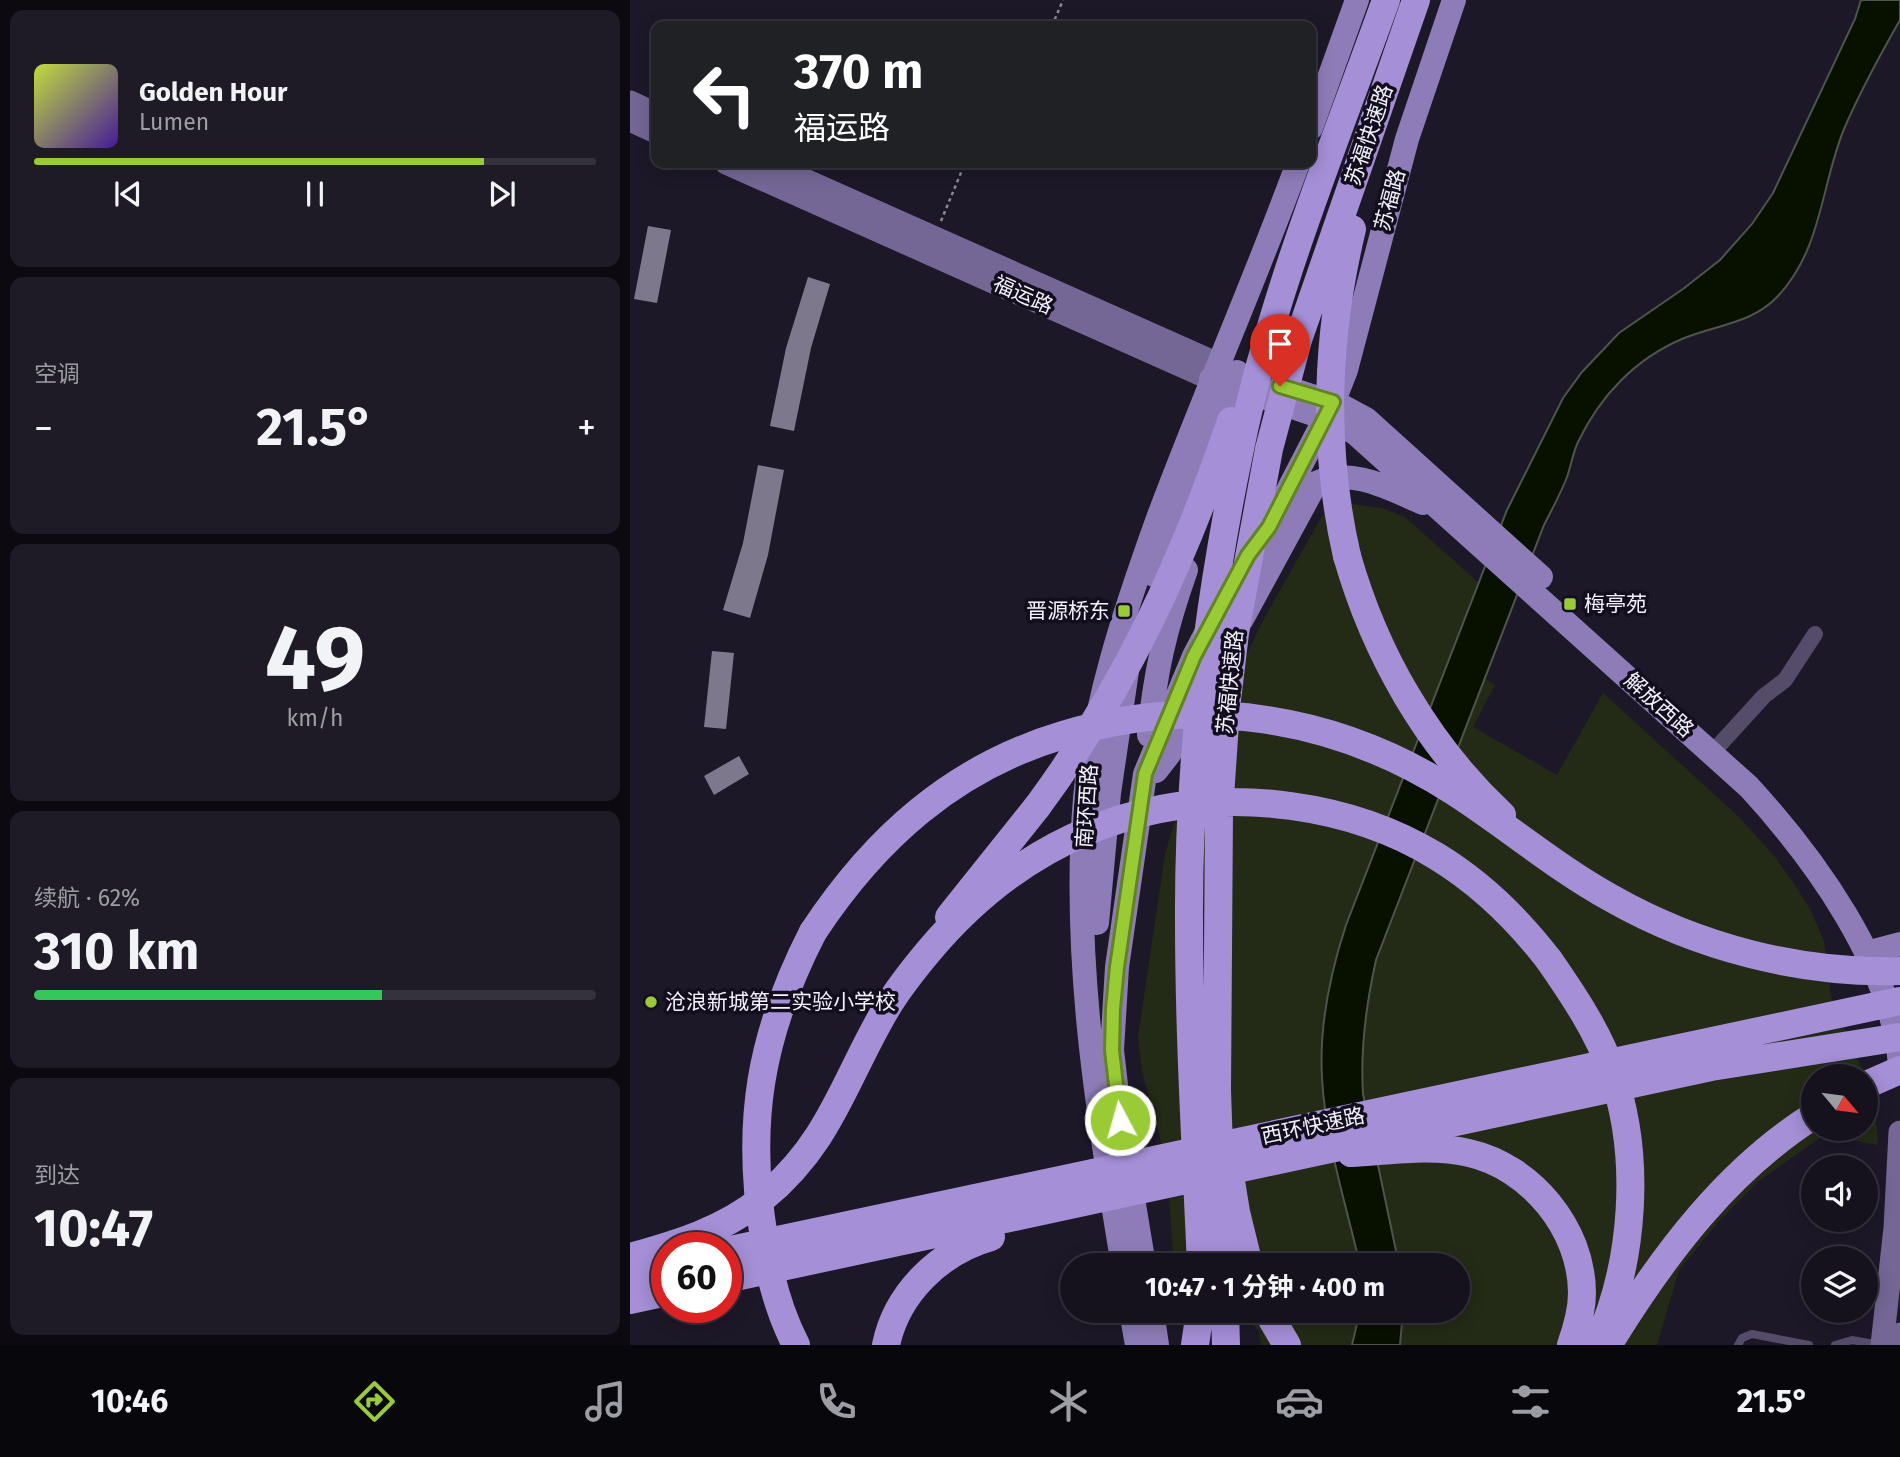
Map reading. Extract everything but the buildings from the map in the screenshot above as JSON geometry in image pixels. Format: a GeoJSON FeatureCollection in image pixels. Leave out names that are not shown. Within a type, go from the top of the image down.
{"type":"FeatureCollection","features":[{"type":"Feature","properties":{"kind":"highway","name":"苏福快速路"},"geometry":{"type":"LineString","coordinates":[[1201,1253],[1189,919],[1192,813],[1207,630],[1241,441],[1287,277],[1386,0]]}},
{"type":"Feature","properties":{"kind":"highway","name":"苏福快速路"},"geometry":{"type":"LineString","coordinates":[[1223,1253],[1217,1090],[1219,812],[1226,708],[1235,633],[1269,449],[1298,340],[1416,0]]}},
{"type":"Feature","properties":{"kind":"highway"},"geometry":{"type":"LineString","coordinates":[[1431,0],[1363,194],[1341,279],[1329,391],[1331,463],[1340,528],[1356,588],[1400,685],[1449,759],[1486,800],[1542,853]]}},
{"type":"Feature","properties":{"kind":"highway"},"geometry":{"type":"LineString","coordinates":[[630,1257],[717,1228],[752,1206],[782,1180],[814,1144],[888,1006],[937,932],[1066,767],[1105,707],[1165,592],[1192,529],[1282,268],[1330,156]]}},
{"type":"Feature","properties":{"kind":"highway"},"geometry":{"type":"LineString","coordinates":[[796,1345],[773,1283],[764,1240],[756,1177],[755,1134],[758,1095],[772,1028],[796,965],[834,900],[855,872],[886,840],[921,808],[946,790],[1025,748],[1102,724],[1162,715],[1258,718],[1320,730],[1391,757],[1450,789],[1542,853],[1612,898],[1652,919],[1702,939],[1897,990]]}},
{"type":"Feature","properties":{"kind":"highway"},"geometry":{"type":"LineString","coordinates":[[888,1006],[940,938],[1006,876],[1068,839],[1125,817],[1190,804],[1279,804],[1346,817],[1400,836],[1451,864],[1479,884],[1527,931],[1571,992],[1593,1030],[1613,1074],[1630,1158],[1630,1200],[1622,1271],[1614,1305],[1597,1345]]}},
{"type":"Feature","properties":{"kind":"highway","name":"西环快速路"},"geometry":{"type":"LineString","coordinates":[[742,1247],[1897,990]]}},
{"type":"Feature","properties":{"kind":"highway","name":"西环快速路"},"geometry":{"type":"LineString","coordinates":[[742,1276],[1711,1067],[1900,1037]]}},
{"type":"Feature","properties":{"kind":"highway"},"geometry":{"type":"LineString","coordinates":[[1878,1080],[1900,1070]]}},
{"type":"Feature","properties":{"kind":"highway"},"geometry":{"type":"LineString","coordinates":[[1217,1090],[1236,1212],[1246,1253]]}},
{"type":"Feature","properties":{"kind":"highway"},"geometry":{"type":"LineString","coordinates":[[1608,1345],[1672,1250],[1713,1200],[1762,1153],[1801,1125]]}},
{"type":"Feature","properties":{"kind":"highway"},"geometry":{"type":"LineString","coordinates":[[1303,1156],[1451,1150],[1484,1157],[1511,1171],[1544,1198],[1563,1226],[1573,1248],[1582,1290],[1578,1327],[1571,1345]]}},
{"type":"Feature","properties":{"kind":"highway"},"geometry":{"type":"LineString","coordinates":[[886,1345],[902,1305],[914,1288],[928,1271],[964,1246],[1166,1186]]}},
{"type":"Feature","properties":{"kind":"highway"},"geometry":{"type":"LineString","coordinates":[[630,1272],[651,1267]]}},
{"type":"Feature","properties":{"kind":"highway"},"geometry":{"type":"LineString","coordinates":[[630,1300],[651,1295]]}},
{"type":"Feature","properties":{"kind":"highway"},"geometry":{"type":"LineString","coordinates":[[1195,1345],[1199,1323]]}},
{"type":"Feature","properties":{"kind":"highway"},"geometry":{"type":"LineString","coordinates":[[1201,1323],[1202,1345]]}},
{"type":"Feature","properties":{"kind":"highway"},"geometry":{"type":"LineString","coordinates":[[1225,1323],[1226,1345]]}},
{"type":"Feature","properties":{"kind":"highway"},"geometry":{"type":"LineString","coordinates":[[1274,1323],[1287,1345]]}},
{"type":"Feature","properties":{"kind":"main road"},"geometry":{"type":"LineString","coordinates":[[1316,114],[1357,0]]}},
{"type":"Feature","properties":{"kind":"main road","name":"苏福路"},"geometry":{"type":"LineString","coordinates":[[1329,410],[1356,339],[1407,139],[1454,0]]}},
{"type":"Feature","properties":{"kind":"main road"},"geometry":{"type":"LineString","coordinates":[[630,102],[651,112]]}},
{"type":"Feature","properties":{"kind":"main road"},"geometry":{"type":"LineString","coordinates":[[630,120],[651,130]]}},
{"type":"Feature","properties":{"kind":"main road","name":"福运路"},"geometry":{"type":"LineString","coordinates":[[739,168],[898,230]]}},
{"type":"Feature","properties":{"kind":"main road","name":"福运路"},"geometry":{"type":"LineString","coordinates":[[776,168],[898,230],[1233,379],[1329,410]]}},
{"type":"Feature","properties":{"kind":"main road"},"geometry":{"type":"LineString","coordinates":[[1142,1253],[1120,1120],[1112,1050],[1117,967],[1144,780],[1155,679],[1233,379],[1283,204],[1296,168]]}},
{"type":"Feature","properties":{"kind":"main road","name":"南环西路"},"geometry":{"type":"LineString","coordinates":[[1121,1253],[1098,1113],[1082,933],[1085,799],[1101,705],[1124,611],[1233,379]]}},
{"type":"Feature","properties":{"kind":"main road"},"geometry":{"type":"LineString","coordinates":[[1144,780],[1194,656],[1248,555],[1269,527],[1329,410]]}},
{"type":"Feature","properties":{"kind":"main road","name":"解放西路"},"geometry":{"type":"LineString","coordinates":[[1329,410],[1440,510],[1486,539]]}},
{"type":"Feature","properties":{"kind":"main road","name":"解放西路"},"geometry":{"type":"LineString","coordinates":[[1329,410],[1354,411],[1366,419],[1486,539],[1717,747],[1759,776],[1806,831],[1839,878],[1881,948],[1897,990],[1895,1033],[1900,1064]]}},
{"type":"Feature","properties":{"kind":"main road"},"geometry":{"type":"LineString","coordinates":[[1144,780],[1170,754],[1316,483],[1325,479],[1359,479],[1386,487],[1440,510]]}},
{"type":"Feature","properties":{"kind":"main road"},"geometry":{"type":"LineString","coordinates":[[1881,1345],[1895,1228],[1900,1132]]}},
{"type":"Feature","properties":{"kind":"main road"},"geometry":{"type":"LineString","coordinates":[[1133,1323],[1137,1345]]}},
{"type":"Feature","properties":{"kind":"main road"},"geometry":{"type":"LineString","coordinates":[[1154,1323],[1157,1345]]}},
{"type":"Feature","properties":{"kind":"main road"},"geometry":{"type":"LineString","coordinates":[[1899,1345],[1900,1334]]}},
{"type":"Feature","properties":{"kind":"street"},"geometry":{"type":"LineString","coordinates":[[1717,747],[1764,695],[1784,680],[1815,634]]}},
{"type":"Feature","properties":{"kind":"lane"},"geometry":{"type":"LineString","coordinates":[[1738,1345],[1742,1338],[1752,1334],[1809,1345]]}},
{"type":"Feature","properties":{"kind":"lane"},"geometry":{"type":"LineString","coordinates":[[1835,1345],[1852,1340],[1881,1345]]}},
{"type":"Feature","properties":{"kind":"path"},"geometry":{"type":"LineString","coordinates":[[1054,21],[1063,0]]}},
{"type":"Feature","properties":{"kind":"path"},"geometry":{"type":"LineString","coordinates":[[947,205],[963,168]]}},
{"type":"Feature","properties":{"kind":"green space"},"geometry":{"type":"Polygon","coordinates":[[[1352,504],[1382,508],[1405,517],[1479,583],[1346,925],[1326,1000],[1321,1058],[1324,1100],[1337,1172],[1357,1253],[1173,1253],[1169,1198],[1160,1137],[1142,1072],[1138,1037],[1165,854],[1182,796],[1261,624],[1322,516],[1340,506],[1352,504]]]}},
{"type":"Feature","properties":{"kind":"green space"},"geometry":{"type":"Polygon","coordinates":[[[1484,678],[1495,685],[1473,727],[1557,775],[1603,693],[1740,818],[1775,857],[1797,888],[1824,941],[1831,996],[1860,1064],[1801,1064],[1801,1141],[1816,1141],[1759,1181],[1719,1221],[1679,1270],[1657,1345],[1400,1345],[1402,1323],[1470,1323],[1470,1253],[1396,1253],[1363,1094],[1362,1074],[1366,1015],[1383,937],[1484,678]]]}},
{"type":"Feature","properties":{"kind":"green space"},"geometry":{"type":"Polygon","coordinates":[[[1856,1141],[1878,1141],[1878,1145],[1856,1141]]]}},
{"type":"Feature","properties":{"kind":"green space"},"geometry":{"type":"Polygon","coordinates":[[[1251,1323],[1357,1323],[1352,1345],[1261,1345],[1259,1331],[1251,1323]]]}},
{"type":"Feature","properties":{"kind":"shaded area"},"geometry":{"type":"Polygon","coordinates":[[[1861,0],[1900,0],[1900,20],[1844,129],[1812,237],[1793,278],[1778,296],[1757,313],[1682,339],[1634,368],[1608,394],[1587,425],[1576,446],[1565,483],[1544,525],[1376,960],[1365,1027],[1363,1094],[1396,1253],[1357,1253],[1332,1148],[1324,1101],[1322,1039],[1331,981],[1346,925],[1507,510],[1563,398],[1582,372],[1619,333],[1720,260],[1752,224],[1773,193],[1855,19],[1861,0]]]}},
{"type":"Feature","properties":{"kind":"shaded area"},"geometry":{"type":"Polygon","coordinates":[[[1357,1323],[1402,1323],[1400,1345],[1352,1345],[1357,1323]]]}},
{"type":"Feature","properties":{"kind":"place","name":"梅亭苑"},"geometry":{"type":"Point","coordinates":[1570,604]}},
{"type":"Feature","properties":{"kind":"place","name":"晋源桥东"},"geometry":{"type":"Point","coordinates":[1124,611]}},
{"type":"Feature","properties":{"kind":"place","name":"沧浪新城第二实验小学校"},"geometry":{"type":"Point","coordinates":[651,1002]}},
{"type":"Feature","properties":{"kind":"route"},"geometry":{"type":"LineString","coordinates":[[1120,1120],[1112,1050],[1113,1009],[1145,774],[1194,656],[1248,555],[1269,527],[1333,402],[1280,386]]}}]}
